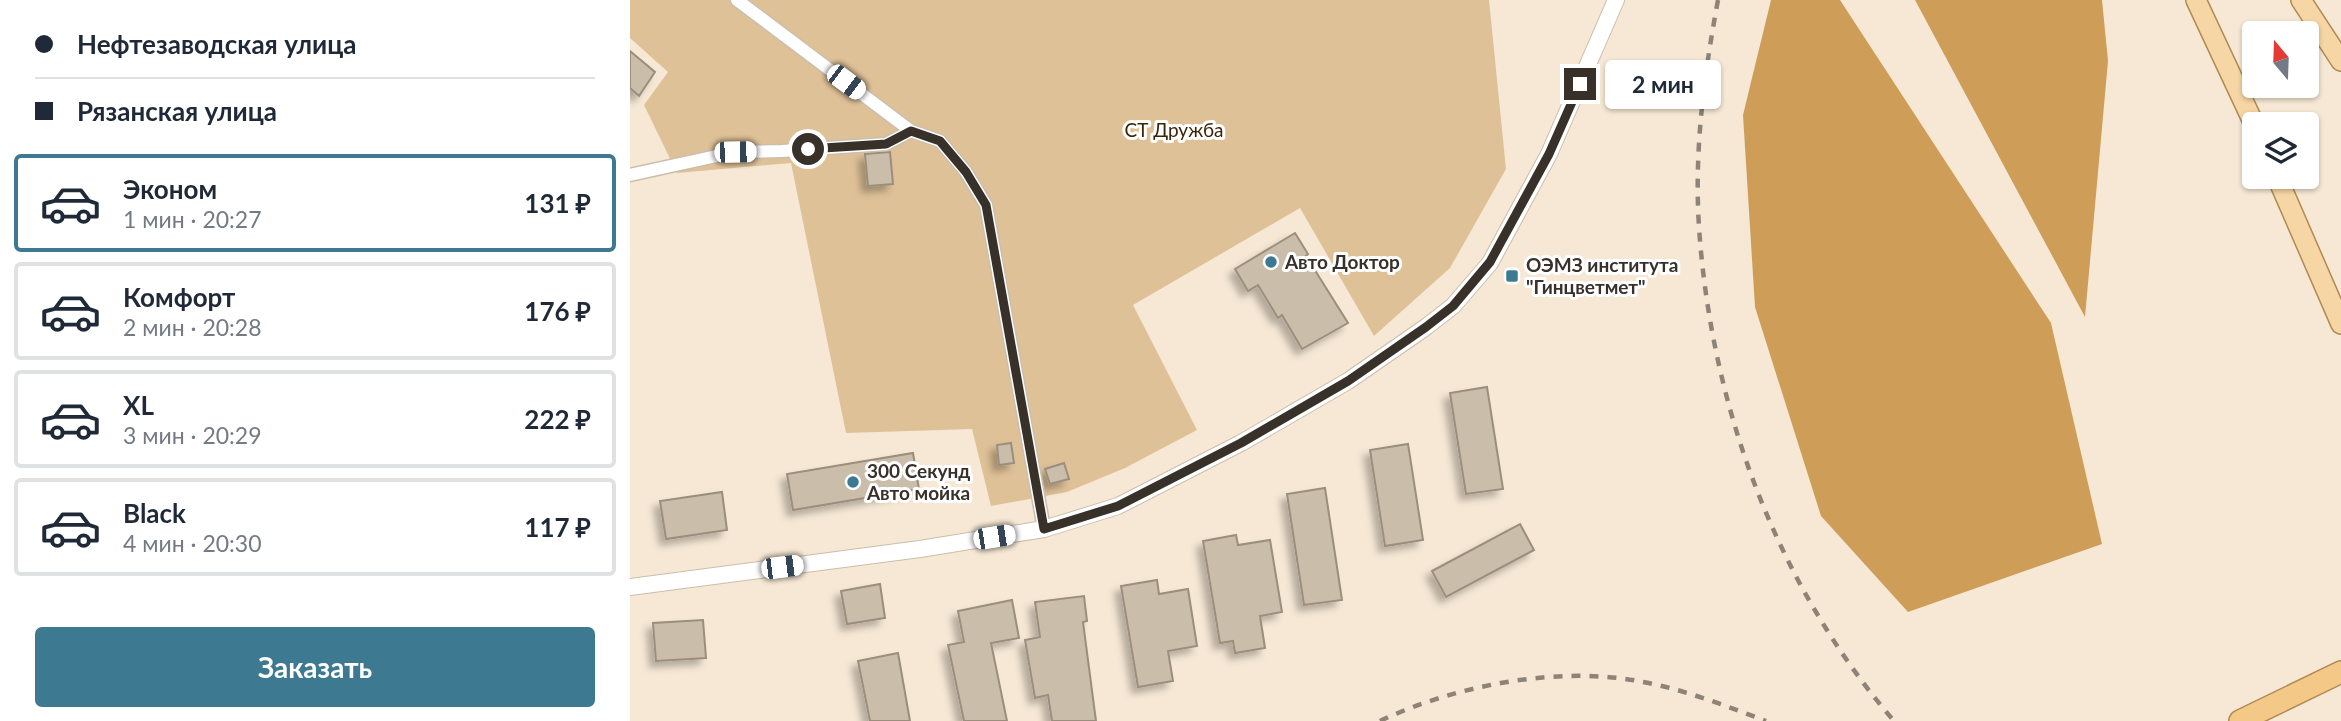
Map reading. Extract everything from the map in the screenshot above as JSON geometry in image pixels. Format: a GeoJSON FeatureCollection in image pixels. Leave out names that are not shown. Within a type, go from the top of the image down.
{"type":"FeatureCollection","features":[{"type":"Feature","properties":{"kind":"highway"},"geometry":{"type":"LineString","coordinates":[[2240,721],[2341,672]]}},
{"type":"Feature","properties":{"kind":"main road"},"geometry":{"type":"LineString","coordinates":[[2196,0],[2248,112]]}},
{"type":"Feature","properties":{"kind":"main road"},"geometry":{"type":"LineString","coordinates":[[2301,0],[2341,61]]}},
{"type":"Feature","properties":{"kind":"main road"},"geometry":{"type":"LineString","coordinates":[[2282,189],[2341,324]]}},
{"type":"Feature","properties":{"kind":"street"},"geometry":{"type":"LineString","coordinates":[[737,0],[911,131],[940,141],[966,172],[986,205],[1044,529]]}},
{"type":"Feature","properties":{"kind":"street"},"geometry":{"type":"LineString","coordinates":[[630,587],[920,549],[1044,529],[1118,506],[1241,443],[1348,381],[1453,306],[1490,262],[1549,154],[1616,0]]}},
{"type":"Feature","properties":{"kind":"street"},"geometry":{"type":"LineString","coordinates":[[630,176],[735,152],[886,144],[911,131]]}},
{"type":"Feature","properties":{"kind":"green space","name":"СТ Дружба"},"geometry":{"type":"Polygon","coordinates":[[[630,0],[1489,0],[1506,169],[1450,268],[1374,336],[1300,208],[1133,305],[1197,430],[1125,468],[1067,492],[991,506],[972,429],[846,433],[791,163],[677,173],[644,105],[668,72],[630,38],[630,0]]]}},
{"type":"Feature","properties":{"kind":"shaded area"},"geometry":{"type":"Polygon","coordinates":[[[1771,0],[1840,0],[2051,323],[2102,544],[1908,612],[1821,516],[1755,307],[1743,115],[1771,0]]]}},
{"type":"Feature","properties":{"kind":"shaded area"},"geometry":{"type":"Polygon","coordinates":[[[1915,0],[2102,0],[2108,61],[2085,317],[1915,0]]]}},
{"type":"Feature","properties":{"kind":"building"},"geometry":{"type":"Polygon","coordinates":[[[630,51],[655,72],[639,96],[630,88],[630,51]]]}},
{"type":"Feature","properties":{"kind":"building"},"geometry":{"type":"Polygon","coordinates":[[[890,152],[893,184],[868,186],[865,154],[890,152]]]}},
{"type":"Feature","properties":{"kind":"building"},"geometry":{"type":"Polygon","coordinates":[[[1295,233],[1308,254],[1306,256],[1348,323],[1302,349],[1282,315],[1278,318],[1258,285],[1248,291],[1235,269],[1295,233]]]}},
{"type":"Feature","properties":{"kind":"building"},"geometry":{"type":"Polygon","coordinates":[[[1487,387],[1503,489],[1466,494],[1450,393],[1487,387]]]}},
{"type":"Feature","properties":{"kind":"building"},"geometry":{"type":"Polygon","coordinates":[[[1011,443],[1014,463],[999,465],[997,445],[1011,443]]]}},
{"type":"Feature","properties":{"kind":"building"},"geometry":{"type":"Polygon","coordinates":[[[1408,444],[1423,540],[1385,546],[1370,450],[1408,444]]]}},
{"type":"Feature","properties":{"kind":"building","name":"300 Секунд Авто мойка"},"geometry":{"type":"Polygon","coordinates":[[[913,453],[919,489],[793,510],[787,474],[913,453]]]}},
{"type":"Feature","properties":{"kind":"building"},"geometry":{"type":"Polygon","coordinates":[[[1064,463],[1069,479],[1050,484],[1045,469],[1064,463]]]}},
{"type":"Feature","properties":{"kind":"building"},"geometry":{"type":"Polygon","coordinates":[[[1325,488],[1342,600],[1304,605],[1287,494],[1325,488]]]}},
{"type":"Feature","properties":{"kind":"building"},"geometry":{"type":"Polygon","coordinates":[[[722,492],[727,530],[666,539],[660,501],[722,492]]]}},
{"type":"Feature","properties":{"kind":"building"},"geometry":{"type":"Polygon","coordinates":[[[1520,524],[1534,550],[1446,597],[1432,571],[1520,524]]]}},
{"type":"Feature","properties":{"kind":"building"},"geometry":{"type":"Polygon","coordinates":[[[1236,535],[1238,545],[1270,540],[1282,612],[1260,616],[1265,648],[1235,653],[1233,641],[1220,643],[1203,541],[1236,535]]]}},
{"type":"Feature","properties":{"kind":"building"},"geometry":{"type":"Polygon","coordinates":[[[1157,580],[1159,594],[1188,589],[1197,646],[1168,651],[1173,681],[1138,687],[1121,586],[1157,580]]]}},
{"type":"Feature","properties":{"kind":"building"},"geometry":{"type":"Polygon","coordinates":[[[880,584],[885,618],[847,624],[841,591],[880,584]]]}},
{"type":"Feature","properties":{"kind":"building"},"geometry":{"type":"Polygon","coordinates":[[[1084,596],[1087,621],[1083,622],[1096,721],[1052,721],[1048,695],[1035,698],[1025,640],[1040,637],[1035,602],[1084,596]]]}},
{"type":"Feature","properties":{"kind":"building"},"geometry":{"type":"Polygon","coordinates":[[[1012,600],[1019,638],[991,643],[1007,721],[964,721],[948,645],[964,642],[958,611],[1012,600]]]}},
{"type":"Feature","properties":{"kind":"building"},"geometry":{"type":"Polygon","coordinates":[[[703,620],[706,658],[656,661],[653,623],[703,620]]]}},
{"type":"Feature","properties":{"kind":"building"},"geometry":{"type":"Polygon","coordinates":[[[898,653],[910,721],[870,721],[858,661],[898,653]]]}},
{"type":"Feature","properties":{"kind":"railway"},"geometry":{"type":"LineString","coordinates":[[1718,0],[1701,113],[1698,170],[1699,227],[1706,294],[1718,360],[1735,426],[1757,490],[1784,552],[1815,611],[1852,668],[1894,721]]}},
{"type":"Feature","properties":{"kind":"railway"},"geometry":{"type":"LineString","coordinates":[[1380,721],[1410,708],[1475,688],[1544,677],[1578,676],[1611,677],[1659,685],[1766,721]]}},
{"type":"Feature","properties":{"kind":"place","name":"Авто Доктор"},"geometry":{"type":"Point","coordinates":[1271,262]}},
{"type":"Feature","properties":{"kind":"place","name":"ОЭМЗ института \"Гинцветмет\""},"geometry":{"type":"Point","coordinates":[1512,276]}},
{"type":"Feature","properties":{"kind":"place","name":"300 Секунд Авто мойка"},"geometry":{"type":"Point","coordinates":[853,482]}},
{"type":"Feature","properties":{"kind":"route"},"geometry":{"type":"LineString","coordinates":[[808,149],[886,144],[911,131],[940,141],[966,172],[986,205],[1044,529],[1118,506],[1241,443],[1348,381],[1453,306],[1490,262],[1549,154],[1580,84]]}}]}
